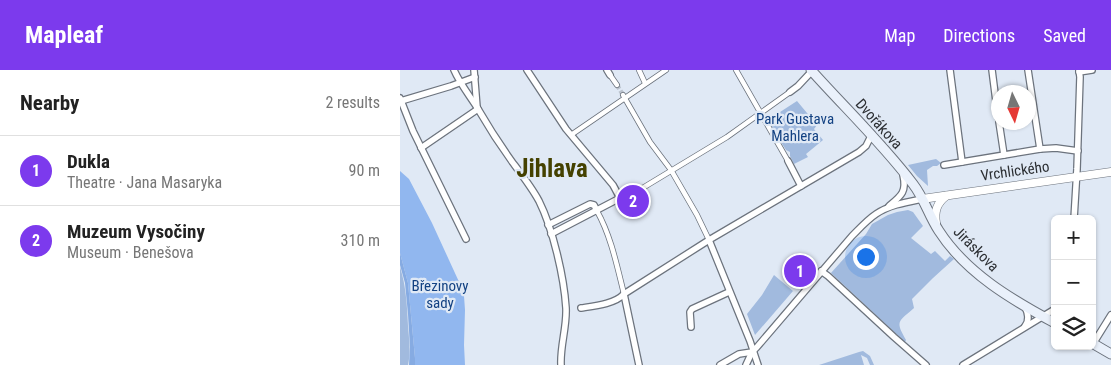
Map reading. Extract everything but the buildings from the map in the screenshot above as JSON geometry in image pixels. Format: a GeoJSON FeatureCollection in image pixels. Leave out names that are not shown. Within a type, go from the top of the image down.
{"type":"FeatureCollection","features":[{"type":"Feature","properties":{"kind":"main road","name":"Dvořákova"},"geometry":{"type":"LineString","coordinates":[[812,70],[872,134],[913,184],[922,199]]}},
{"type":"Feature","properties":{"kind":"main road","name":"Jiráskova"},"geometry":{"type":"LineString","coordinates":[[922,199],[937,227],[950,245],[975,271],[998,289],[1051,321]]}},
{"type":"Feature","properties":{"kind":"main road"},"geometry":{"type":"LineString","coordinates":[[1096,345],[1111,354]]}},
{"type":"Feature","properties":{"kind":"street"},"geometry":{"type":"LineString","coordinates":[[454,70],[459,82],[478,109],[491,133],[538,200],[548,225],[564,288],[566,309],[561,365]]}},
{"type":"Feature","properties":{"kind":"street"},"geometry":{"type":"LineString","coordinates":[[474,70],[478,109]]}},
{"type":"Feature","properties":{"kind":"street"},"geometry":{"type":"LineString","coordinates":[[527,70],[571,135],[613,185],[620,198]]}},
{"type":"Feature","properties":{"kind":"street"},"geometry":{"type":"LineString","coordinates":[[638,70],[645,83]]}},
{"type":"Feature","properties":{"kind":"street"},"geometry":{"type":"LineString","coordinates":[[571,135],[624,96],[666,70]]}},
{"type":"Feature","properties":{"kind":"street"},"geometry":{"type":"LineString","coordinates":[[736,70],[801,186]]}},
{"type":"Feature","properties":{"kind":"street"},"geometry":{"type":"LineString","coordinates":[[551,234],[620,198],[631,195],[727,137],[798,86],[812,70]]}},
{"type":"Feature","properties":{"kind":"street"},"geometry":{"type":"LineString","coordinates":[[950,70],[962,162]]}},
{"type":"Feature","properties":{"kind":"street"},"geometry":{"type":"LineString","coordinates":[[992,70],[994,85]]}},
{"type":"Feature","properties":{"kind":"street"},"geometry":{"type":"LineString","coordinates":[[1028,70],[1040,149]]}},
{"type":"Feature","properties":{"kind":"street"},"geometry":{"type":"LineString","coordinates":[[1074,215],[1078,151],[1079,71],[1092,70]]}},
{"type":"Feature","properties":{"kind":"street"},"geometry":{"type":"LineString","coordinates":[[610,75],[617,85]]}},
{"type":"Feature","properties":{"kind":"street"},"geometry":{"type":"LineString","coordinates":[[466,239],[422,150],[400,100],[451,86],[475,77]]}},
{"type":"Feature","properties":{"kind":"street"},"geometry":{"type":"LineString","coordinates":[[624,96],[650,142],[671,170],[697,215],[709,240],[758,365]]}},
{"type":"Feature","properties":{"kind":"street"},"geometry":{"type":"LineString","coordinates":[[422,150],[478,109]]}},
{"type":"Feature","properties":{"kind":"street"},"geometry":{"type":"LineString","coordinates":[[1000,130],[1004,155]]}},
{"type":"Feature","properties":{"kind":"street"},"geometry":{"type":"LineString","coordinates":[[580,308],[620,299],[624,294],[709,240],[860,152],[866,146],[872,134]]}},
{"type":"Feature","properties":{"kind":"street"},"geometry":{"type":"LineString","coordinates":[[944,165],[1040,149],[1056,148],[1078,151]]}},
{"type":"Feature","properties":{"kind":"street"},"geometry":{"type":"LineString","coordinates":[[746,365],[752,352],[852,236],[874,215],[898,199],[903,191],[902,170]]}},
{"type":"Feature","properties":{"kind":"street","name":"Vrchlického"},"geometry":{"type":"LineString","coordinates":[[922,199],[1111,172]]}},
{"type":"Feature","properties":{"kind":"street"},"geometry":{"type":"LineString","coordinates":[[937,227],[935,218],[937,207],[949,195]]}},
{"type":"Feature","properties":{"kind":"street"},"geometry":{"type":"LineString","coordinates":[[886,208],[922,199]]}},
{"type":"Feature","properties":{"kind":"street"},"geometry":{"type":"LineString","coordinates":[[548,225],[590,204],[594,205],[602,218],[611,244],[624,294],[638,365]]}},
{"type":"Feature","properties":{"kind":"street"},"geometry":{"type":"LineString","coordinates":[[821,271],[925,364]]}},
{"type":"Feature","properties":{"kind":"street"},"geometry":{"type":"LineString","coordinates":[[691,327],[690,312],[692,310],[729,292]]}},
{"type":"Feature","properties":{"kind":"street"},"geometry":{"type":"LineString","coordinates":[[1020,331],[1028,320],[1028,313],[1024,305]]}},
{"type":"Feature","properties":{"kind":"street"},"geometry":{"type":"LineString","coordinates":[[963,365],[1051,311]]}},
{"type":"Feature","properties":{"kind":"street"},"geometry":{"type":"LineString","coordinates":[[1096,338],[1111,315]]}},
{"type":"Feature","properties":{"kind":"street"},"geometry":{"type":"LineString","coordinates":[[720,365],[739,354],[752,352]]}},
{"type":"Feature","properties":{"kind":"green space","name":"Park Gustava Mahlera"},"geometry":{"type":"Polygon","coordinates":[[[797,101],[817,125],[814,129],[823,140],[806,154],[808,157],[794,164],[790,152],[786,150],[769,123],[779,116],[777,114],[797,101]]]}},
{"type":"Feature","properties":{"kind":"green space"},"geometry":{"type":"Polygon","coordinates":[[[936,159],[941,163],[927,170],[928,186],[908,165],[936,159]]]}},
{"type":"Feature","properties":{"kind":"green space","name":"Březinovy sady"},"geometry":{"type":"Polygon","coordinates":[[[400,171],[409,179],[460,284],[464,296],[465,310],[465,365],[415,365],[408,283],[400,253],[400,171]]]}},
{"type":"Feature","properties":{"kind":"green space"},"geometry":{"type":"Polygon","coordinates":[[[908,210],[913,212],[923,226],[911,238],[931,254],[935,251],[945,261],[950,256],[954,259],[912,299],[914,308],[904,316],[899,325],[906,340],[905,342],[831,273],[866,234],[872,224],[888,215],[908,210]]]}},
{"type":"Feature","properties":{"kind":"green space"},"geometry":{"type":"Polygon","coordinates":[[[400,267],[407,303],[410,346],[408,365],[400,365],[400,267]]]}},
{"type":"Feature","properties":{"kind":"green space"},"geometry":{"type":"Polygon","coordinates":[[[774,275],[793,291],[755,335],[747,314],[762,295],[774,275]]]}},
{"type":"Feature","properties":{"kind":"green space"},"geometry":{"type":"Polygon","coordinates":[[[863,351],[870,356],[874,365],[870,365],[867,358],[861,355],[864,365],[819,365],[859,352],[863,351]]]}},
{"type":"Feature","properties":{"kind":"shaded area"},"geometry":{"type":"Polygon","coordinates":[[[400,253],[408,283],[415,365],[409,365],[408,314],[405,283],[400,265],[400,253]]]}},
{"type":"Feature","properties":{"kind":"tunnel"},"geometry":{"type":"LineString","coordinates":[[617,85],[623,95]]}},
{"type":"Feature","properties":{"kind":"place","name":"Muzeum Vysočiny"},"geometry":{"type":"Point","coordinates":[633,201]}},
{"type":"Feature","properties":{"kind":"place","name":"Dukla"},"geometry":{"type":"Point","coordinates":[800,271]}},
{"type":"Feature","properties":{"kind":"district","name":"Jihlava"},"geometry":{"type":"Point","coordinates":[552,168]}}]}
